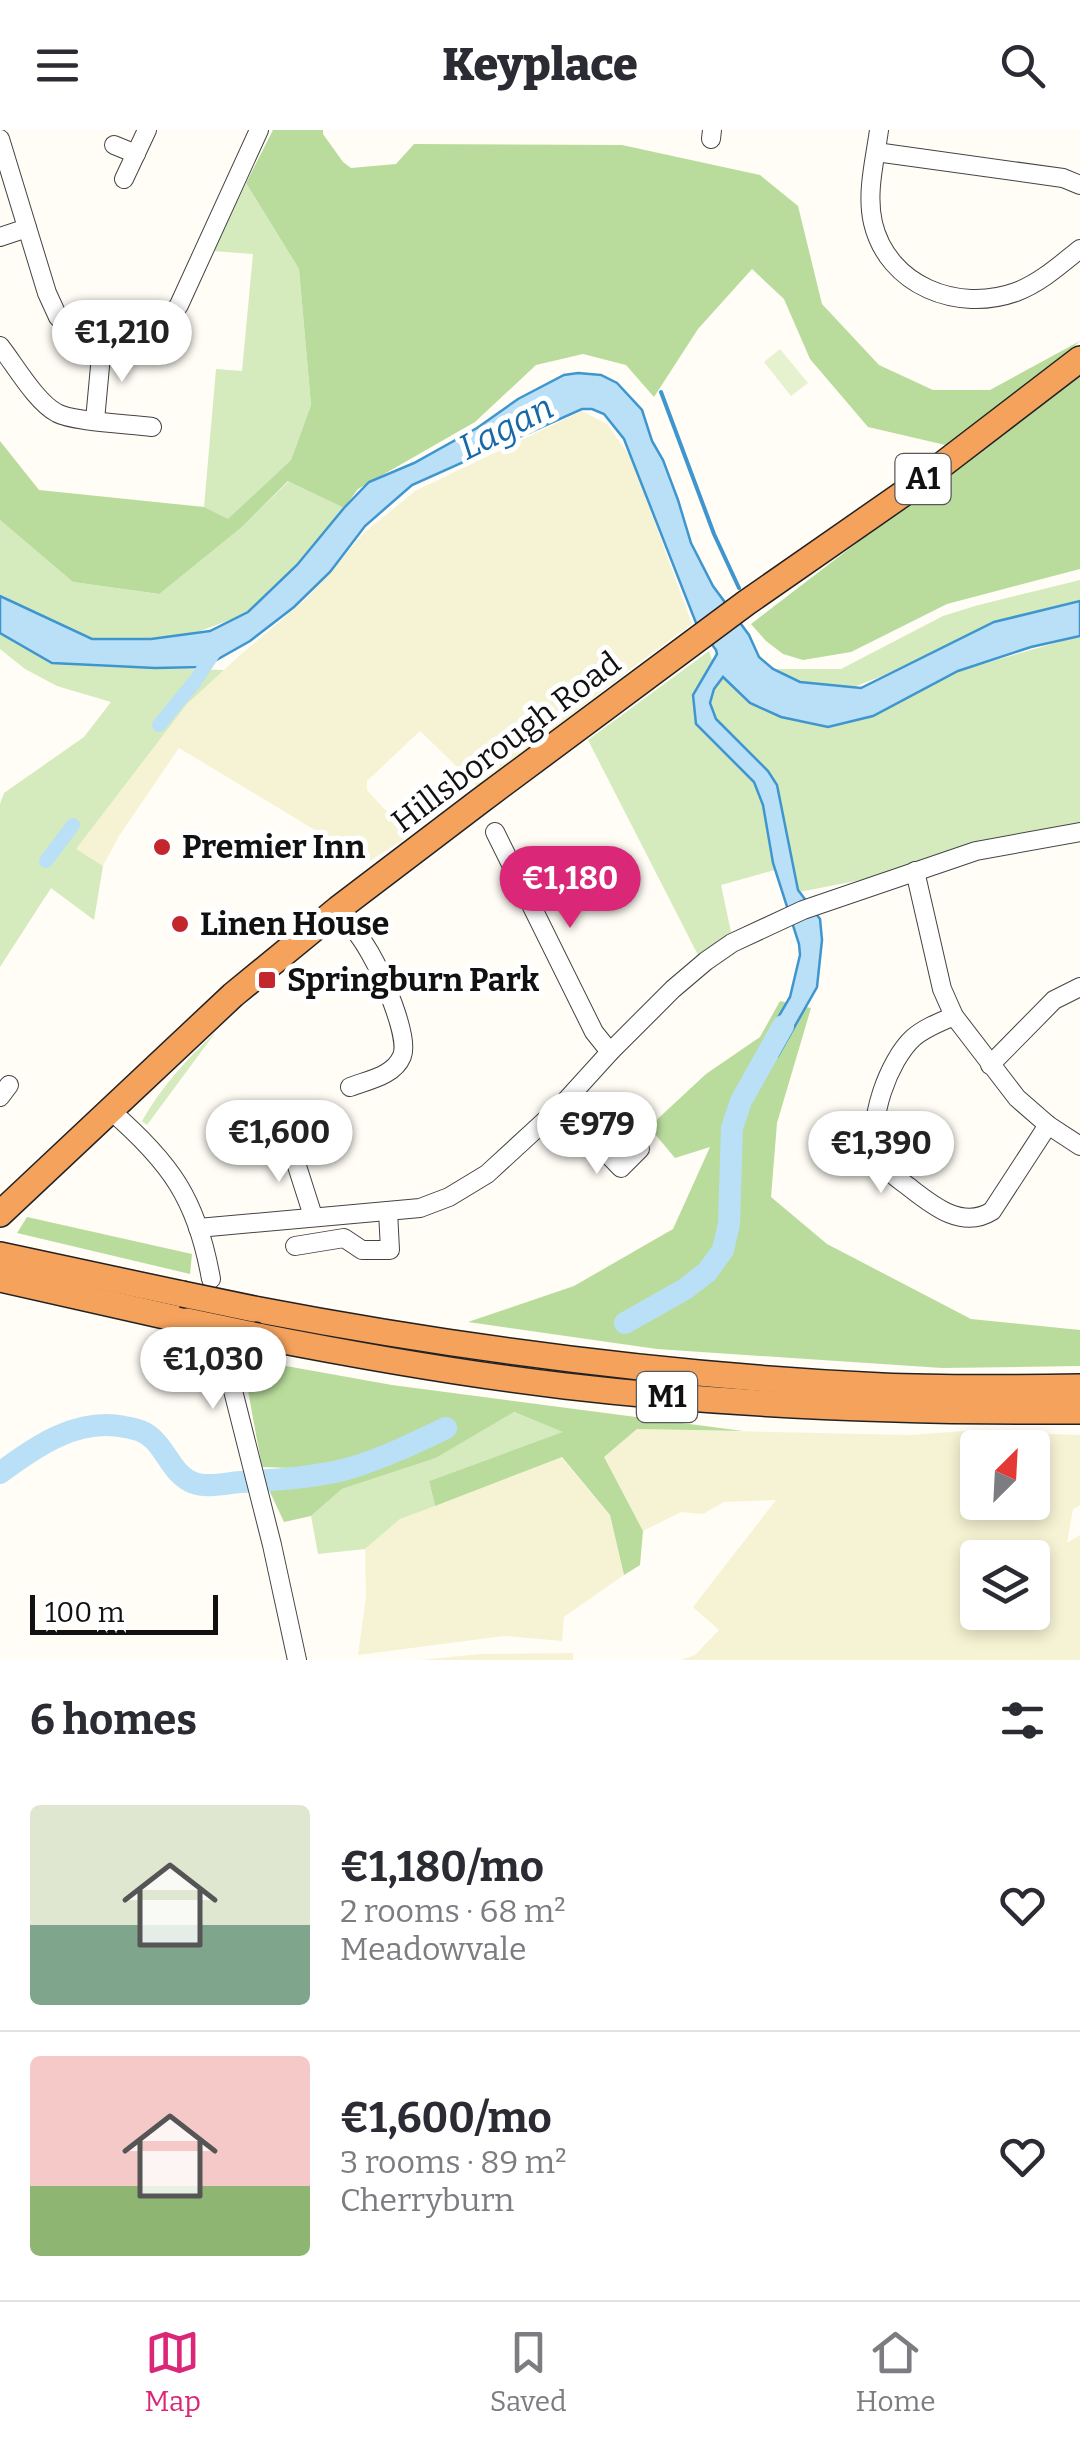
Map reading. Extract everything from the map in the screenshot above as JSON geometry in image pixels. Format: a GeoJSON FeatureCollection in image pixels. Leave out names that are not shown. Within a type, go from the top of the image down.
{"type":"FeatureCollection","features":[{"type":"Feature","properties":{"kind":"highway","name":"Hillsborough Road"},"geometry":{"type":"LineString","coordinates":[[0,1214],[233,995],[338,910],[762,592],[917,484],[1080,358]]}},
{"type":"Feature","properties":{"kind":"highway","name":"M1"},"geometry":{"type":"LineString","coordinates":[[0,1255],[254,1309],[504,1352],[659,1370],[885,1386],[1080,1387]]}},
{"type":"Feature","properties":{"kind":"highway","name":"M1"},"geometry":{"type":"LineString","coordinates":[[0,1280],[187,1322],[471,1374],[666,1397],[820,1408],[1080,1411]]}},
{"type":"Feature","properties":{"kind":"street"},"geometry":{"type":"LineString","coordinates":[[124,180],[147,130]]}},
{"type":"Feature","properties":{"kind":"street"},"geometry":{"type":"LineString","coordinates":[[0,139],[47,294],[58,317],[86,341],[118,347],[148,341],[172,316],[258,130]]}},
{"type":"Feature","properties":{"kind":"street"},"geometry":{"type":"LineString","coordinates":[[878,130],[870,198],[873,222],[880,244],[904,276],[964,300],[986,299],[1036,283],[1080,249]]}},
{"type":"Feature","properties":{"kind":"street"},"geometry":{"type":"LineString","coordinates":[[114,145],[136,154]]}},
{"type":"Feature","properties":{"kind":"street"},"geometry":{"type":"LineString","coordinates":[[876,152],[1062,178],[1080,185]]}},
{"type":"Feature","properties":{"kind":"street"},"geometry":{"type":"LineString","coordinates":[[0,236],[27,228]]}},
{"type":"Feature","properties":{"kind":"street"},"geometry":{"type":"LineString","coordinates":[[95,420],[102,345]]}},
{"type":"Feature","properties":{"kind":"street"},"geometry":{"type":"LineString","coordinates":[[0,346],[54,412],[152,427]]}},
{"type":"Feature","properties":{"kind":"street"},"geometry":{"type":"LineString","coordinates":[[495,832],[594,1032],[610,1052]]}},
{"type":"Feature","properties":{"kind":"street"},"geometry":{"type":"LineString","coordinates":[[198,1228],[420,1208],[467,1188],[562,1106],[673,989],[732,943],[777,920],[976,851],[1080,832]]}},
{"type":"Feature","properties":{"kind":"street"},"geometry":{"type":"LineString","coordinates":[[915,871],[942,988],[954,1016],[1017,1098],[1080,1146]]}},
{"type":"Feature","properties":{"kind":"street"},"geometry":{"type":"LineString","coordinates":[[338,910],[371,955],[402,1030],[403,1054],[391,1072],[350,1087]]}},
{"type":"Feature","properties":{"kind":"street"},"geometry":{"type":"LineString","coordinates":[[990,1065],[1054,1000],[1080,987]]}},
{"type":"Feature","properties":{"kind":"street"},"geometry":{"type":"LineString","coordinates":[[954,1016],[922,1030],[909,1041],[882,1092],[873,1133],[886,1169],[934,1207],[952,1216],[983,1217],[992,1211],[1048,1125]]}},
{"type":"Feature","properties":{"kind":"street"},"geometry":{"type":"LineString","coordinates":[[562,1106],[621,1168],[640,1149]]}},
{"type":"Feature","properties":{"kind":"street"},"geometry":{"type":"LineString","coordinates":[[110,1110],[171,1170],[198,1228],[211,1279]]}},
{"type":"Feature","properties":{"kind":"street"},"geometry":{"type":"LineString","coordinates":[[285,1136],[314,1216]]}},
{"type":"Feature","properties":{"kind":"street"},"geometry":{"type":"LineString","coordinates":[[295,1246],[344,1238],[362,1250],[390,1250],[388,1211]]}},
{"type":"Feature","properties":{"kind":"street"},"geometry":{"type":"LineString","coordinates":[[222,1347],[297,1660]]}},
{"type":"Feature","properties":{"kind":"shaded area"},"geometry":{"type":"Polygon","coordinates":[[[582,411],[607,424],[631,458],[692,624],[478,787],[420,731],[367,781],[367,790],[409,836],[368,862],[179,748],[103,866],[75,850],[187,704],[306,599],[364,533],[415,491],[582,411]]]}},
{"type":"Feature","properties":{"kind":"shaded area"},"geometry":{"type":"Polygon","coordinates":[[[637,1429],[909,1435],[960,1431],[960,1520],[1050,1520],[1050,1434],[1080,1435],[1080,1505],[1073,1509],[1067,1543],[1080,1535],[1080,1660],[681,1660],[695,1655],[719,1630],[693,1607],[776,1500],[724,1502],[703,1514],[681,1512],[643,1531],[603,1457],[637,1429]]]}},
{"type":"Feature","properties":{"kind":"shaded area"},"geometry":{"type":"Polygon","coordinates":[[[561,1457],[610,1515],[624,1575],[564,1617],[562,1641],[504,1636],[358,1655],[366,1597],[365,1549],[400,1519],[561,1457]]]}},
{"type":"Feature","properties":{"kind":"shaded area"},"geometry":{"type":"Polygon","coordinates":[[[573,1653],[573,1660],[421,1660],[480,1654],[573,1653]]]}},
{"type":"Feature","properties":{"kind":"green space"},"geometry":{"type":"Polygon","coordinates":[[[273,130],[323,130],[351,168],[396,164],[414,144],[622,145],[760,175],[798,206],[822,304],[879,365],[933,390],[990,390],[1080,341],[954,447],[868,427],[810,359],[784,299],[752,269],[698,329],[654,397],[626,365],[583,354],[536,365],[475,422],[358,489],[344,508],[288,481],[242,527],[159,594],[73,582],[0,520],[0,441],[39,490],[204,507],[228,519],[291,460],[311,405],[299,269],[246,183],[273,130]]]}},
{"type":"Feature","properties":{"kind":"green space"},"geometry":{"type":"Polygon","coordinates":[[[246,183],[299,269],[311,405],[291,460],[228,520],[204,507],[216,369],[242,371],[253,254],[212,251],[246,183]]]}},
{"type":"Feature","properties":{"kind":"green space"},"geometry":{"type":"Polygon","coordinates":[[[780,349],[808,383],[791,396],[764,362],[780,349]]]}},
{"type":"Feature","properties":{"kind":"green space"},"geometry":{"type":"Polygon","coordinates":[[[1080,372],[1080,569],[947,604],[851,652],[803,660],[783,654],[751,624],[1080,372]]]}},
{"type":"Feature","properties":{"kind":"green space"},"geometry":{"type":"Polygon","coordinates":[[[289,481],[344,508],[291,573],[246,614],[200,631],[156,639],[89,641],[0,594],[0,520],[73,582],[158,594],[242,527],[289,481]]]}},
{"type":"Feature","properties":{"kind":"green space"},"geometry":{"type":"Polygon","coordinates":[[[1080,580],[1080,601],[998,621],[846,690],[802,682],[773,669],[841,669],[943,616],[1080,580]]]}},
{"type":"Feature","properties":{"kind":"green space"},"geometry":{"type":"Polygon","coordinates":[[[0,634],[52,663],[224,670],[187,704],[76,849],[103,866],[94,920],[51,888],[0,967],[0,804],[4,793],[84,737],[111,702],[57,686],[25,669],[0,649],[0,634]]]}},
{"type":"Feature","properties":{"kind":"green space"},"geometry":{"type":"Polygon","coordinates":[[[1080,636],[1080,824],[959,849],[861,880],[799,892],[777,785],[716,719],[710,704],[723,676],[873,716],[958,671],[1080,636]]]}},
{"type":"Feature","properties":{"kind":"green space"},"geometry":{"type":"Polygon","coordinates":[[[709,651],[712,660],[693,695],[696,723],[754,782],[763,805],[775,870],[721,885],[731,932],[698,955],[588,740],[709,651]]]}},
{"type":"Feature","properties":{"kind":"green space"},"geometry":{"type":"Polygon","coordinates":[[[780,1001],[811,1008],[777,1123],[771,1197],[827,1244],[971,1319],[1080,1330],[1080,1366],[942,1368],[657,1349],[468,1322],[574,1286],[673,1229],[710,1147],[675,1158],[649,1127],[706,1074],[760,1037],[780,1001]]]}},
{"type":"Feature","properties":{"kind":"green space"},"geometry":{"type":"Polygon","coordinates":[[[215,1033],[147,1125],[142,1121],[157,1097],[215,1033]]]}},
{"type":"Feature","properties":{"kind":"green space"},"geometry":{"type":"Polygon","coordinates":[[[27,1217],[192,1254],[190,1274],[17,1233],[27,1217]]]}},
{"type":"Feature","properties":{"kind":"green space"},"geometry":{"type":"Polygon","coordinates":[[[242,1358],[392,1385],[743,1431],[637,1429],[604,1457],[643,1531],[640,1565],[624,1575],[610,1515],[562,1457],[435,1506],[429,1481],[563,1432],[514,1412],[436,1458],[342,1489],[311,1516],[284,1522],[269,1490],[374,1469],[364,1457],[293,1468],[262,1467],[242,1358]]]}},
{"type":"Feature","properties":{"kind":"green space"},"geometry":{"type":"Polygon","coordinates":[[[513,1412],[565,1432],[429,1481],[435,1506],[400,1519],[365,1549],[318,1554],[311,1516],[342,1489],[436,1458],[513,1412]]]}},
{"type":"Feature","properties":{"kind":"water","name":"Lagan"},"geometry":{"type":"Polygon","coordinates":[[[564,375],[601,375],[617,383],[642,410],[691,543],[713,586],[749,635],[759,657],[800,682],[861,688],[994,622],[1080,601],[1080,636],[958,671],[873,716],[828,727],[781,717],[750,703],[723,677],[714,689],[710,703],[716,719],[777,785],[798,890],[820,919],[817,987],[778,1056],[762,1045],[790,997],[800,955],[773,863],[763,805],[754,782],[696,724],[693,695],[716,650],[696,623],[624,439],[604,414],[582,409],[412,485],[365,526],[330,572],[294,607],[250,641],[204,667],[52,663],[0,633],[0,596],[92,639],[151,639],[210,631],[248,612],[297,565],[369,482],[414,463],[564,375]]]}},
{"type":"Feature","properties":{"kind":"waterway"},"geometry":{"type":"LineString","coordinates":[[661,392],[714,534],[739,588]]}},
{"type":"Feature","properties":{"kind":"waterway"},"geometry":{"type":"LineString","coordinates":[[159,725],[213,654]]}},
{"type":"Feature","properties":{"kind":"waterway"},"geometry":{"type":"LineString","coordinates":[[46,861],[73,825]]}},
{"type":"Feature","properties":{"kind":"waterway"},"geometry":{"type":"LineString","coordinates":[[625,1323],[685,1289],[707,1272],[723,1250],[729,1224],[732,1128],[741,1101],[783,1026]]}},
{"type":"Feature","properties":{"kind":"waterway"},"geometry":{"type":"LineString","coordinates":[[0,1473],[58,1436],[91,1426],[144,1432],[187,1480],[211,1485],[307,1477],[347,1469],[446,1428]]}},
{"type":"Feature","properties":{"kind":"place","name":"Premier Inn"},"geometry":{"type":"Point","coordinates":[162,847]}},
{"type":"Feature","properties":{"kind":"place","name":"Linen House"},"geometry":{"type":"Point","coordinates":[180,924]}},
{"type":"Feature","properties":{"kind":"place","name":"Springburn Park"},"geometry":{"type":"Point","coordinates":[267,980]}}]}
